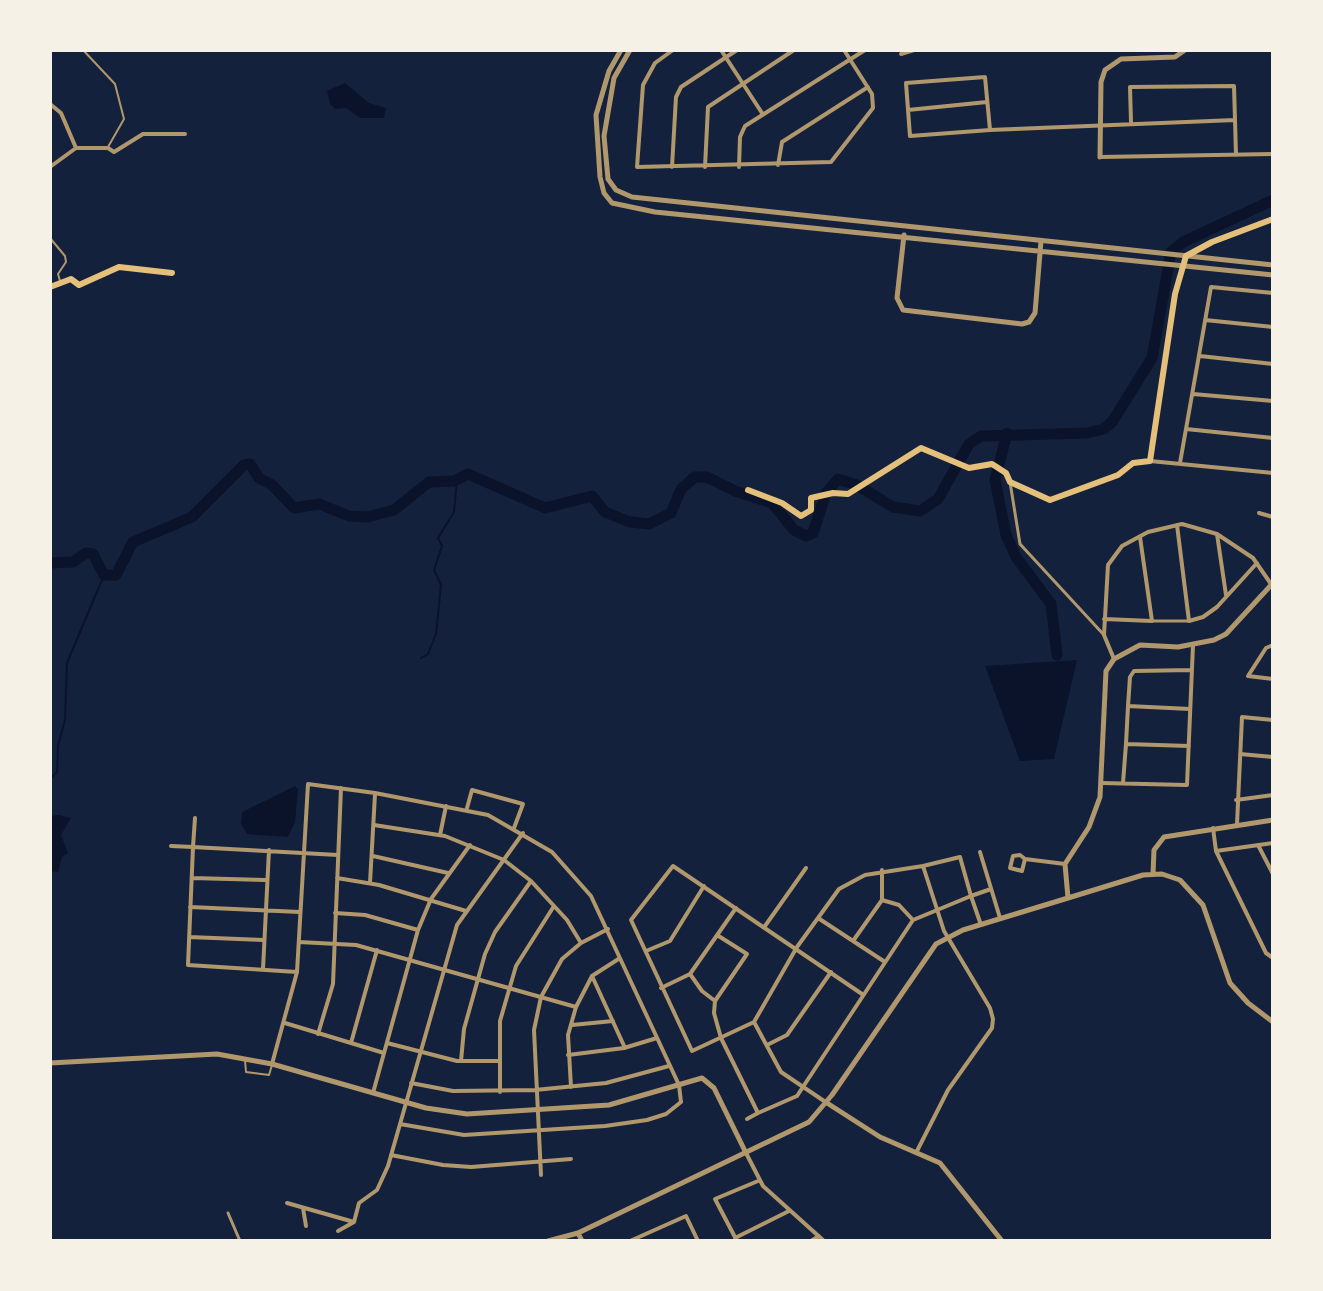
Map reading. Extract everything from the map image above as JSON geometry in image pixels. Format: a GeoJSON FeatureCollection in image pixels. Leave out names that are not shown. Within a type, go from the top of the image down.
{"type":"FeatureCollection","features":[{"type":"Feature","properties":{"kind":"main road"},"geometry":{"type":"LineString","coordinates":[[748,490],[782,503],[801,516],[811,510],[811,498],[848,494],[921,448],[969,468],[999,468],[1010,482],[1050,500],[1118,475],[1133,463],[1150,461],[1175,294],[1186,256],[1212,242],[1273,219]]}},
{"type":"Feature","properties":{"kind":"main road"},"geometry":{"type":"LineString","coordinates":[[50,287],[71,279],[79,285],[119,267],[172,273]]}},
{"type":"Feature","properties":{"kind":"street"},"geometry":{"type":"LineString","coordinates":[[621,50],[609,71],[596,115],[600,177],[604,193],[612,203],[655,212],[1273,275]]}},
{"type":"Feature","properties":{"kind":"street"},"geometry":{"type":"LineString","coordinates":[[630,50],[614,78],[604,136],[608,179],[616,190],[632,197],[1273,265]]}},
{"type":"Feature","properties":{"kind":"street"},"geometry":{"type":"LineString","coordinates":[[673,50],[655,63],[643,85],[637,167],[739,167],[831,162],[873,108],[868,87],[844,50]]}},
{"type":"Feature","properties":{"kind":"street"},"geometry":{"type":"LineString","coordinates":[[721,50],[762,113]]}},
{"type":"Feature","properties":{"kind":"street"},"geometry":{"type":"LineString","coordinates":[[672,167],[676,97],[681,87],[737,50]]}},
{"type":"Feature","properties":{"kind":"street"},"geometry":{"type":"LineString","coordinates":[[705,167],[708,107],[794,50]]}},
{"type":"Feature","properties":{"kind":"street"},"geometry":{"type":"LineString","coordinates":[[739,167],[740,137],[745,126],[865,50]]}},
{"type":"Feature","properties":{"kind":"street"},"geometry":{"type":"LineString","coordinates":[[901,54],[914,50]]}},
{"type":"Feature","properties":{"kind":"street"},"geometry":{"type":"LineString","coordinates":[[1185,50],[1175,57],[1121,59],[1105,70],[1100,157],[1273,154]]}},
{"type":"Feature","properties":{"kind":"street"},"geometry":{"type":"LineString","coordinates":[[990,130],[985,77],[906,83],[910,136],[1100,123],[1235,120]]}},
{"type":"Feature","properties":{"kind":"street"},"geometry":{"type":"LineString","coordinates":[[1131,122],[1130,87],[1234,86],[1236,155]]}},
{"type":"Feature","properties":{"kind":"street"},"geometry":{"type":"LineString","coordinates":[[778,165],[782,142],[868,87]]}},
{"type":"Feature","properties":{"kind":"street"},"geometry":{"type":"LineString","coordinates":[[908,110],[987,102]]}},
{"type":"Feature","properties":{"kind":"street"},"geometry":{"type":"LineString","coordinates":[[51,107],[61,113],[76,148]]}},
{"type":"Feature","properties":{"kind":"street"},"geometry":{"type":"LineString","coordinates":[[50,167],[76,148],[108,148],[114,152],[143,134],[185,134]]}},
{"type":"Feature","properties":{"kind":"street"},"geometry":{"type":"LineString","coordinates":[[904,235],[897,298],[899,305],[909,312],[1029,322],[1035,313],[1041,241]]}},
{"type":"Feature","properties":{"kind":"street"},"geometry":{"type":"LineString","coordinates":[[1180,463],[1211,287],[1273,293]]}},
{"type":"Feature","properties":{"kind":"street"},"geometry":{"type":"LineString","coordinates":[[1205,320],[1273,327]]}},
{"type":"Feature","properties":{"kind":"street"},"geometry":{"type":"LineString","coordinates":[[1199,356],[1273,364]]}},
{"type":"Feature","properties":{"kind":"street"},"geometry":{"type":"LineString","coordinates":[[1193,394],[1273,401]]}},
{"type":"Feature","properties":{"kind":"street"},"geometry":{"type":"LineString","coordinates":[[1186,429],[1273,438]]}},
{"type":"Feature","properties":{"kind":"street"},"geometry":{"type":"LineString","coordinates":[[1150,461],[1273,473]]}},
{"type":"Feature","properties":{"kind":"street"},"geometry":{"type":"LineString","coordinates":[[1010,482],[1016,536],[1020,544],[1104,635],[1114,659]]}},
{"type":"Feature","properties":{"kind":"street"},"geometry":{"type":"LineString","coordinates":[[1259,513],[1273,517]]}},
{"type":"Feature","properties":{"kind":"street"},"geometry":{"type":"LineString","coordinates":[[1068,898],[1065,864],[1089,827],[1101,783],[1106,671],[1114,659],[1140,645],[1193,645],[1226,634],[1272,584],[1242,548],[1217,534],[1177,525],[1140,536],[1114,553],[1108,565],[1104,635]]}},
{"type":"Feature","properties":{"kind":"street"},"geometry":{"type":"LineString","coordinates":[[1177,525],[1189,621]]}},
{"type":"Feature","properties":{"kind":"street"},"geometry":{"type":"LineString","coordinates":[[1217,534],[1226,598]]}},
{"type":"Feature","properties":{"kind":"street"},"geometry":{"type":"LineString","coordinates":[[1140,536],[1152,621]]}},
{"type":"Feature","properties":{"kind":"street"},"geometry":{"type":"LineString","coordinates":[[1104,619],[1189,621],[1203,617],[1226,598],[1233,585],[1257,563]]}},
{"type":"Feature","properties":{"kind":"street"},"geometry":{"type":"LineString","coordinates":[[1101,783],[1187,785],[1193,645]]}},
{"type":"Feature","properties":{"kind":"street"},"geometry":{"type":"LineString","coordinates":[[1273,645],[1266,648],[1248,676],[1273,679]]}},
{"type":"Feature","properties":{"kind":"street"},"geometry":{"type":"LineString","coordinates":[[1123,784],[1130,677],[1134,671],[1192,670]]}},
{"type":"Feature","properties":{"kind":"street"},"geometry":{"type":"LineString","coordinates":[[1128,706],[1190,709]]}},
{"type":"Feature","properties":{"kind":"street"},"geometry":{"type":"LineString","coordinates":[[1237,824],[1242,717],[1273,720]]}},
{"type":"Feature","properties":{"kind":"street"},"geometry":{"type":"LineString","coordinates":[[1126,744],[1189,746]]}},
{"type":"Feature","properties":{"kind":"street"},"geometry":{"type":"LineString","coordinates":[[1240,754],[1273,757]]}},
{"type":"Feature","properties":{"kind":"street"},"geometry":{"type":"LineString","coordinates":[[272,1064],[297,972],[308,784],[467,809],[514,828],[564,862],[591,896],[679,1085],[680,1105],[666,1114],[620,1125],[538,1131],[464,1135],[400,1124]]}},
{"type":"Feature","properties":{"kind":"street"},"geometry":{"type":"LineString","coordinates":[[318,1034],[333,984],[341,788]]}},
{"type":"Feature","properties":{"kind":"street"},"geometry":{"type":"LineString","coordinates":[[467,809],[472,790],[523,804],[514,828]]}},
{"type":"Feature","properties":{"kind":"street"},"geometry":{"type":"LineString","coordinates":[[370,883],[375,793]]}},
{"type":"Feature","properties":{"kind":"street"},"geometry":{"type":"LineString","coordinates":[[1236,800],[1273,795]]}},
{"type":"Feature","properties":{"kind":"street"},"geometry":{"type":"LineString","coordinates":[[440,835],[447,805]]}},
{"type":"Feature","properties":{"kind":"street"},"geometry":{"type":"LineString","coordinates":[[195,818],[188,965],[297,972]]}},
{"type":"Feature","properties":{"kind":"street"},"geometry":{"type":"LineString","coordinates":[[1153,874],[1154,850],[1164,837],[1273,820]]}},
{"type":"Feature","properties":{"kind":"street"},"geometry":{"type":"LineString","coordinates":[[374,825],[440,835],[504,860],[531,881],[581,943]]}},
{"type":"Feature","properties":{"kind":"street"},"geometry":{"type":"LineString","coordinates":[[1213,828],[1216,851],[1266,953],[1273,958]]}},
{"type":"Feature","properties":{"kind":"street"},"geometry":{"type":"LineString","coordinates":[[338,1231],[354,1222],[359,1203],[377,1190],[391,1155],[443,968],[466,911],[523,833]]}},
{"type":"Feature","properties":{"kind":"street"},"geometry":{"type":"LineString","coordinates":[[1216,851],[1273,843]]}},
{"type":"Feature","properties":{"kind":"street"},"geometry":{"type":"LineString","coordinates":[[373,1093],[418,930],[431,899],[470,845]]}},
{"type":"Feature","properties":{"kind":"street"},"geometry":{"type":"LineString","coordinates":[[1258,845],[1273,874]]}},
{"type":"Feature","properties":{"kind":"street"},"geometry":{"type":"LineString","coordinates":[[171,846],[338,855]]}},
{"type":"Feature","properties":{"kind":"street"},"geometry":{"type":"LineString","coordinates":[[263,969],[269,850]]}},
{"type":"Feature","properties":{"kind":"street"},"geometry":{"type":"LineString","coordinates":[[980,852],[1000,918]]}},
{"type":"Feature","properties":{"kind":"street"},"geometry":{"type":"LineString","coordinates":[[373,856],[449,873]]}},
{"type":"Feature","properties":{"kind":"street"},"geometry":{"type":"LineString","coordinates":[[1025,859],[1022,871],[1010,868],[1013,856],[1065,864]]}},
{"type":"Feature","properties":{"kind":"street"},"geometry":{"type":"LineString","coordinates":[[863,994],[797,947],[673,866],[631,920],[692,1051],[754,1022],[797,947],[839,889],[882,870],[923,866],[960,857],[981,925]]}},
{"type":"Feature","properties":{"kind":"street"},"geometry":{"type":"LineString","coordinates":[[917,1151],[948,1090],[992,1028],[990,1008],[947,937],[923,866]]}},
{"type":"Feature","properties":{"kind":"street"},"geometry":{"type":"LineString","coordinates":[[765,926],[806,868]]}},
{"type":"Feature","properties":{"kind":"street"},"geometry":{"type":"LineString","coordinates":[[853,941],[882,900],[882,870]]}},
{"type":"Feature","properties":{"kind":"street"},"geometry":{"type":"LineString","coordinates":[[548,1241],[578,1233],[809,1122],[827,1103],[924,955],[947,937],[1000,918],[1153,874],[1180,880],[1198,896],[1230,983],[1248,1003],[1273,1022]]}},
{"type":"Feature","properties":{"kind":"street"},"geometry":{"type":"LineString","coordinates":[[192,878],[266,880]]}},
{"type":"Feature","properties":{"kind":"street"},"geometry":{"type":"LineString","coordinates":[[337,878],[370,883],[466,911]]}},
{"type":"Feature","properties":{"kind":"street"},"geometry":{"type":"LineString","coordinates":[[461,1061],[464,1029],[477,978],[495,932],[531,881]]}},
{"type":"Feature","properties":{"kind":"street"},"geometry":{"type":"LineString","coordinates":[[645,952],[670,941],[704,886]]}},
{"type":"Feature","properties":{"kind":"street"},"geometry":{"type":"LineString","coordinates":[[747,1119],[797,1096],[913,920],[935,908],[991,889]]}},
{"type":"Feature","properties":{"kind":"street"},"geometry":{"type":"LineString","coordinates":[[882,900],[899,905],[913,920]]}},
{"type":"Feature","properties":{"kind":"street"},"geometry":{"type":"LineString","coordinates":[[500,1092],[500,1021],[521,957],[554,906]]}},
{"type":"Feature","properties":{"kind":"street"},"geometry":{"type":"LineString","coordinates":[[190,907],[300,912]]}},
{"type":"Feature","properties":{"kind":"street"},"geometry":{"type":"LineString","coordinates":[[661,988],[690,974],[736,908]]}},
{"type":"Feature","properties":{"kind":"street"},"geometry":{"type":"LineString","coordinates":[[335,913],[365,915],[418,930]]}},
{"type":"Feature","properties":{"kind":"street"},"geometry":{"type":"LineString","coordinates":[[818,918],[885,962]]}},
{"type":"Feature","properties":{"kind":"street"},"geometry":{"type":"LineString","coordinates":[[541,1175],[534,1030],[541,997],[562,959],[581,943],[608,929]]}},
{"type":"Feature","properties":{"kind":"street"},"geometry":{"type":"LineString","coordinates":[[717,935],[747,954],[715,1001],[714,1013],[721,1038],[758,1113]]}},
{"type":"Feature","properties":{"kind":"street"},"geometry":{"type":"LineString","coordinates":[[189,937],[264,940]]}},
{"type":"Feature","properties":{"kind":"street"},"geometry":{"type":"LineString","coordinates":[[299,942],[334,943],[377,950],[576,1007]]}},
{"type":"Feature","properties":{"kind":"street"},"geometry":{"type":"LineString","coordinates":[[351,1043],[377,950]]}},
{"type":"Feature","properties":{"kind":"street"},"geometry":{"type":"LineString","coordinates":[[571,1087],[568,1055],[576,1007],[592,976],[620,958]]}},
{"type":"Feature","properties":{"kind":"street"},"geometry":{"type":"LineString","coordinates":[[767,1045],[787,1035],[831,972]]}},
{"type":"Feature","properties":{"kind":"street"},"geometry":{"type":"LineString","coordinates":[[690,974],[702,991],[715,1001]]}},
{"type":"Feature","properties":{"kind":"street"},"geometry":{"type":"LineString","coordinates":[[592,976],[625,1048]]}},
{"type":"Feature","properties":{"kind":"street"},"geometry":{"type":"LineString","coordinates":[[571,1025],[613,1021]]}},
{"type":"Feature","properties":{"kind":"street"},"geometry":{"type":"LineString","coordinates":[[754,1022],[781,1072],[880,1137],[917,1151],[944,1167],[1002,1241]]}},
{"type":"Feature","properties":{"kind":"street"},"geometry":{"type":"LineString","coordinates":[[285,1023],[384,1053]]}},
{"type":"Feature","properties":{"kind":"street"},"geometry":{"type":"LineString","coordinates":[[568,1055],[625,1048],[657,1038]]}},
{"type":"Feature","properties":{"kind":"street"},"geometry":{"type":"LineString","coordinates":[[387,1043],[461,1061],[499,1061]]}},
{"type":"Feature","properties":{"kind":"street"},"geometry":{"type":"LineString","coordinates":[[50,1063],[217,1054],[272,1064],[405,1103],[467,1114],[617,1104],[698,1078],[708,1080],[758,1181],[824,1241]]}},
{"type":"Feature","properties":{"kind":"street"},"geometry":{"type":"LineString","coordinates":[[411,1083],[453,1091],[535,1090],[617,1081],[670,1066]]}},
{"type":"Feature","properties":{"kind":"street"},"geometry":{"type":"LineString","coordinates":[[391,1155],[471,1167],[571,1159]]}},
{"type":"Feature","properties":{"kind":"street"},"geometry":{"type":"LineString","coordinates":[[758,1181],[715,1199],[736,1240],[789,1211]]}},
{"type":"Feature","properties":{"kind":"street"},"geometry":{"type":"LineString","coordinates":[[287,1203],[354,1222]]}},
{"type":"Feature","properties":{"kind":"street"},"geometry":{"type":"LineString","coordinates":[[303,1208],[306,1226]]}},
{"type":"Feature","properties":{"kind":"street"},"geometry":{"type":"LineString","coordinates":[[228,1213],[240,1241]]}},
{"type":"Feature","properties":{"kind":"street"},"geometry":{"type":"LineString","coordinates":[[630,1241],[686,1216],[698,1241]]}},
{"type":"Feature","properties":{"kind":"street"},"geometry":{"type":"LineString","coordinates":[[578,1233],[582,1241]]}},
{"type":"Feature","properties":{"kind":"street"},"geometry":{"type":"LineString","coordinates":[[811,1241],[819,1236]]}},
{"type":"Feature","properties":{"kind":"lane"},"geometry":{"type":"LineString","coordinates":[[83,50],[115,84],[124,119],[108,148]]}},
{"type":"Feature","properties":{"kind":"lane"},"geometry":{"type":"LineString","coordinates":[[50,238],[65,256],[66,262],[58,274],[60,282]]}},
{"type":"Feature","properties":{"kind":"lane"},"geometry":{"type":"LineString","coordinates":[[245,1058],[246,1072],[269,1075],[272,1064]]}},
{"type":"Feature","properties":{"kind":"water"},"geometry":{"type":"Polygon","coordinates":[[[345,83],[369,103],[386,108],[384,118],[360,118],[346,108],[335,109],[330,104],[327,91],[345,83]]]}},
{"type":"Feature","properties":{"kind":"water"},"geometry":{"type":"Polygon","coordinates":[[[1077,660],[1054,759],[1020,761],[985,666],[1077,660]]]}},
{"type":"Feature","properties":{"kind":"water"},"geometry":{"type":"Polygon","coordinates":[[[295,786],[298,789],[295,822],[288,837],[247,834],[241,824],[242,812],[295,786]]]}},
{"type":"Feature","properties":{"kind":"water"},"geometry":{"type":"Polygon","coordinates":[[[50,816],[71,818],[61,835],[68,853],[62,857],[58,872],[50,871],[50,816]]]}},
{"type":"Feature","properties":{"kind":"waterway"},"geometry":{"type":"LineString","coordinates":[[50,563],[73,562],[86,553],[93,554],[104,575],[116,575],[133,542],[192,517],[244,465],[250,464],[259,478],[272,485],[294,508],[319,504],[349,516],[368,517],[394,510],[429,482],[454,481],[468,474],[545,508],[592,496],[605,512],[630,522],[649,524],[671,513],[681,489],[695,477],[707,477],[735,491],[772,503],[794,530],[806,536],[813,533],[826,493],[838,479],[857,485],[893,507],[920,511],[938,499],[969,444],[981,436],[1087,433],[1104,429],[1112,422],[1152,358],[1171,252],[1183,242],[1273,200]]}},
{"type":"Feature","properties":{"kind":"waterway"},"geometry":{"type":"LineString","coordinates":[[1007,433],[995,480],[1006,535],[1016,557],[1051,604],[1057,655]]}},
{"type":"Feature","properties":{"kind":"waterway"},"geometry":{"type":"LineString","coordinates":[[421,658],[428,654],[436,634],[441,585],[434,570],[442,546],[438,538],[454,512],[457,479]]}},
{"type":"Feature","properties":{"kind":"waterway"},"geometry":{"type":"LineString","coordinates":[[50,779],[57,772],[58,746],[65,720],[67,663],[104,575]]}}]}
